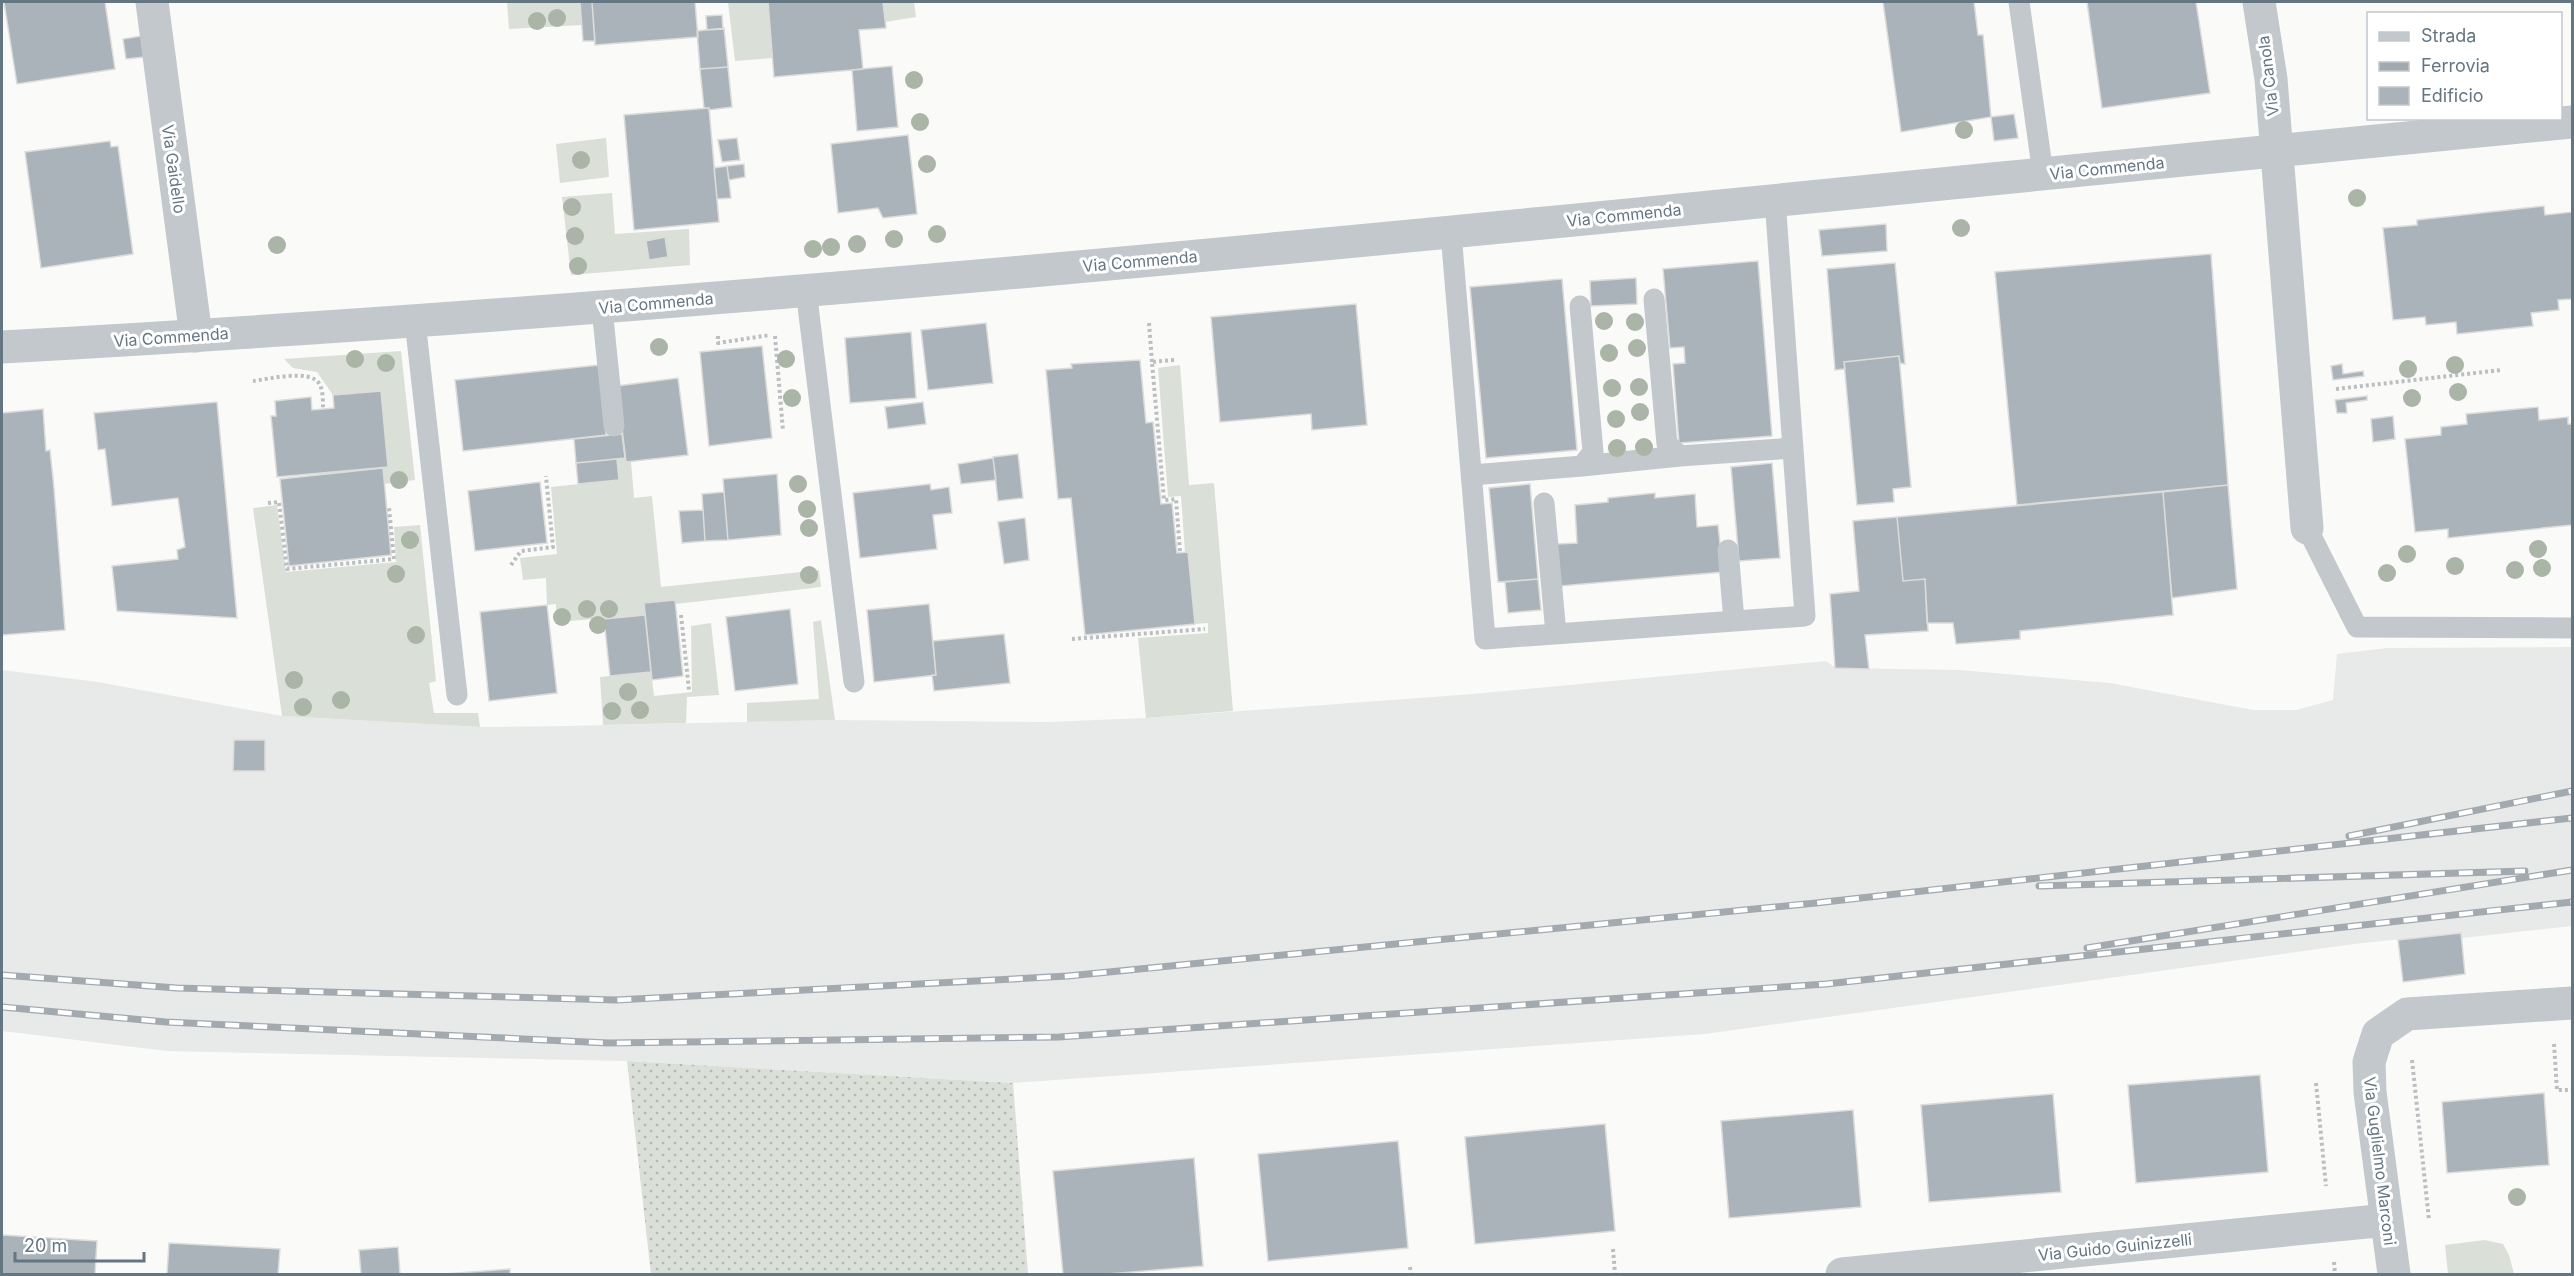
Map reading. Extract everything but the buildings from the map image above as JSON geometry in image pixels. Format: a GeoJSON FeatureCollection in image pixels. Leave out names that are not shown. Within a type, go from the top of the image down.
{"type":"FeatureCollection","features":[{"type":"Feature","properties":{"kind":"street","name":"Via Gaidello"},"geometry":{"type":"LineString","coordinates":[[152,2],[196,336]]}},
{"type":"Feature","properties":{"kind":"street","name":"Via Canola"},"geometry":{"type":"LineString","coordinates":[[2259,2],[2271,80],[2276,150]]}},
{"type":"Feature","properties":{"kind":"street","name":"Via Commenda"},"geometry":{"type":"LineString","coordinates":[[2,347],[602,308],[1451,233],[1775,199],[2572,122]]}},
{"type":"Feature","properties":{"kind":"street"},"geometry":{"type":"LineString","coordinates":[[2276,150],[2307,528]]}},
{"type":"Feature","properties":{"kind":"street"},"geometry":{"type":"LineString","coordinates":[[2407,1014],[2572,1003]]}},
{"type":"Feature","properties":{"kind":"street","name":"Via Guglielmo Marconi"},"geometry":{"type":"LineString","coordinates":[[2394,1275],[2370,1092],[2369,1062],[2378,1034],[2407,1014]]}},
{"type":"Feature","properties":{"kind":"street","name":"Via Guido Guinizzelli"},"geometry":{"type":"LineString","coordinates":[[1842,1275],[2388,1220]]}},
{"type":"Feature","properties":{"kind":"lane"},"geometry":{"type":"LineString","coordinates":[[2019,2],[2043,174]]}},
{"type":"Feature","properties":{"kind":"lane"},"geometry":{"type":"LineString","coordinates":[[1451,233],[1485,639],[1805,616],[1775,199]]}},
{"type":"Feature","properties":{"kind":"lane"},"geometry":{"type":"LineString","coordinates":[[806,290],[854,682]]}},
{"type":"Feature","properties":{"kind":"lane"},"geometry":{"type":"LineString","coordinates":[[1654,299],[1667,444],[1680,456]]}},
{"type":"Feature","properties":{"kind":"lane"},"geometry":{"type":"LineString","coordinates":[[1580,306],[1593,452],[1582,466]]}},
{"type":"Feature","properties":{"kind":"lane"},"geometry":{"type":"LineString","coordinates":[[602,308],[614,426]]}},
{"type":"Feature","properties":{"kind":"lane"},"geometry":{"type":"LineString","coordinates":[[415,321],[457,695]]}},
{"type":"Feature","properties":{"kind":"lane"},"geometry":{"type":"LineString","coordinates":[[1472,475],[1792,448]]}},
{"type":"Feature","properties":{"kind":"lane"},"geometry":{"type":"LineString","coordinates":[[1544,503],[1556,634]]}},
{"type":"Feature","properties":{"kind":"lane"},"geometry":{"type":"LineString","coordinates":[[2307,528],[2357,627],[2572,628]]}},
{"type":"Feature","properties":{"kind":"lane"},"geometry":{"type":"LineString","coordinates":[[1728,550],[1734,621]]}},
{"type":"Feature","properties":{"kind":"path"},"geometry":{"type":"LineString","coordinates":[[1149,323],[1164,500],[1176,499],[1180,552]]}},
{"type":"Feature","properties":{"kind":"path"},"geometry":{"type":"LineString","coordinates":[[717,329],[718,343],[775,334],[783,431]]}},
{"type":"Feature","properties":{"kind":"path"},"geometry":{"type":"LineString","coordinates":[[1152,362],[1174,360]]}},
{"type":"Feature","properties":{"kind":"path"},"geometry":{"type":"LineString","coordinates":[[2296,393],[2501,370]]}},
{"type":"Feature","properties":{"kind":"path"},"geometry":{"type":"LineString","coordinates":[[253,381],[304,375],[314,378],[320,385],[324,408]]}},
{"type":"Feature","properties":{"kind":"path"},"geometry":{"type":"LineString","coordinates":[[511,565],[520,551],[553,547],[546,476]]}},
{"type":"Feature","properties":{"kind":"path"},"geometry":{"type":"LineString","coordinates":[[268,503],[279,502],[287,569],[394,559],[389,508]]}},
{"type":"Feature","properties":{"kind":"path"},"geometry":{"type":"LineString","coordinates":[[681,615],[689,690]]}},
{"type":"Feature","properties":{"kind":"path"},"geometry":{"type":"LineString","coordinates":[[1072,639],[1205,629]]}},
{"type":"Feature","properties":{"kind":"path"},"geometry":{"type":"LineString","coordinates":[[2407,1014],[2430,1226]]}},
{"type":"Feature","properties":{"kind":"path"},"geometry":{"type":"LineString","coordinates":[[2554,1044],[2557,1090],[2572,1090]]}},
{"type":"Feature","properties":{"kind":"path"},"geometry":{"type":"LineString","coordinates":[[2316,1083],[2335,1275]]}},
{"type":"Feature","properties":{"kind":"path"},"geometry":{"type":"LineString","coordinates":[[1613,1249],[1615,1275]]}},
{"type":"Feature","properties":{"kind":"path"},"geometry":{"type":"LineString","coordinates":[[1410,1268],[1411,1275]]}},
{"type":"Feature","properties":{"kind":"shaded area"},"geometry":{"type":"Polygon","coordinates":[[[507,2],[580,2],[582,25],[509,29],[507,2]]]}},
{"type":"Feature","properties":{"kind":"shaded area"},"geometry":{"type":"Polygon","coordinates":[[[728,2],[768,2],[773,58],[735,61],[728,2]]]}},
{"type":"Feature","properties":{"kind":"shaded area"},"geometry":{"type":"Polygon","coordinates":[[[883,2],[914,2],[916,17],[885,22],[883,2]]]}},
{"type":"Feature","properties":{"kind":"shaded area"},"geometry":{"type":"Polygon","coordinates":[[[606,138],[609,177],[560,183],[556,144],[606,138]]]}},
{"type":"Feature","properties":{"kind":"shaded area"},"geometry":{"type":"Polygon","coordinates":[[[612,193],[615,234],[689,229],[690,265],[571,275],[562,197],[612,193]]]}},
{"type":"Feature","properties":{"kind":"shaded area"},"geometry":{"type":"Polygon","coordinates":[[[401,351],[415,480],[384,484],[383,468],[388,467],[381,391],[333,395],[317,372],[293,368],[284,359],[401,351]]]}},
{"type":"Feature","properties":{"kind":"shaded area"},"geometry":{"type":"Polygon","coordinates":[[[1180,365],[1189,485],[1214,483],[1233,711],[1146,718],[1138,638],[1208,633],[1208,623],[1195,624],[1188,552],[1185,552],[1181,496],[1168,497],[1158,368],[1180,365]]]}},
{"type":"Feature","properties":{"kind":"shaded area"},"geometry":{"type":"Polygon","coordinates":[[[625,458],[626,462],[631,462],[634,498],[652,496],[661,587],[819,570],[821,587],[676,604],[675,600],[644,603],[645,615],[556,622],[556,604],[547,605],[546,578],[523,580],[520,558],[557,554],[551,487],[618,480],[617,459],[625,458]]]}},
{"type":"Feature","properties":{"kind":"shaded area"},"geometry":{"type":"Polygon","coordinates":[[[277,505],[286,572],[396,562],[394,527],[420,525],[436,681],[429,683],[434,713],[478,713],[480,727],[282,716],[253,508],[277,505]]]}},
{"type":"Feature","properties":{"kind":"shaded area"},"geometry":{"type":"Polygon","coordinates":[[[821,620],[835,720],[747,722],[747,703],[819,699],[813,622],[821,620]]]}},
{"type":"Feature","properties":{"kind":"shaded area"},"geometry":{"type":"Polygon","coordinates":[[[711,623],[719,695],[687,697],[686,723],[603,725],[600,677],[651,672],[654,696],[692,692],[691,626],[711,623]]]}},
{"type":"Feature","properties":{"kind":"shaded area"},"geometry":{"type":"Polygon","coordinates":[[[2572,647],[2572,926],[2462,938],[2460,933],[2354,944],[1705,1034],[1013,1083],[627,1061],[167,1051],[2,1031],[2,670],[98,682],[282,716],[480,727],[835,720],[1047,722],[1146,718],[1473,694],[1826,661],[1836,668],[1959,670],[2110,683],[2253,710],[2296,710],[2333,700],[2337,654],[2387,648],[2572,647]]]}},
{"type":"Feature","properties":{"kind":"shaded area"},"geometry":{"type":"Polygon","coordinates":[[[627,1061],[1013,1083],[1028,1274],[651,1274],[627,1061]]]}},
{"type":"Feature","properties":{"kind":"shaded area"},"geometry":{"type":"Polygon","coordinates":[[[2485,1240],[2503,1244],[2509,1255],[2514,1274],[2448,1274],[2445,1245],[2485,1240]]]}},
{"type":"Feature","properties":{"kind":"railway"},"geometry":{"type":"LineString","coordinates":[[2349,836],[2572,791]]}},
{"type":"Feature","properties":{"kind":"railway"},"geometry":{"type":"LineString","coordinates":[[2,975],[177,988],[616,1000],[1068,976],[1816,903],[2572,818]]}},
{"type":"Feature","properties":{"kind":"railway"},"geometry":{"type":"LineString","coordinates":[[2087,948],[2572,870]]}},
{"type":"Feature","properties":{"kind":"railway"},"geometry":{"type":"LineString","coordinates":[[2039,886],[2525,871]]}},
{"type":"Feature","properties":{"kind":"railway"},"geometry":{"type":"LineString","coordinates":[[2,1007],[166,1022],[608,1043],[1059,1037],[1826,984],[2572,902]]}}]}
